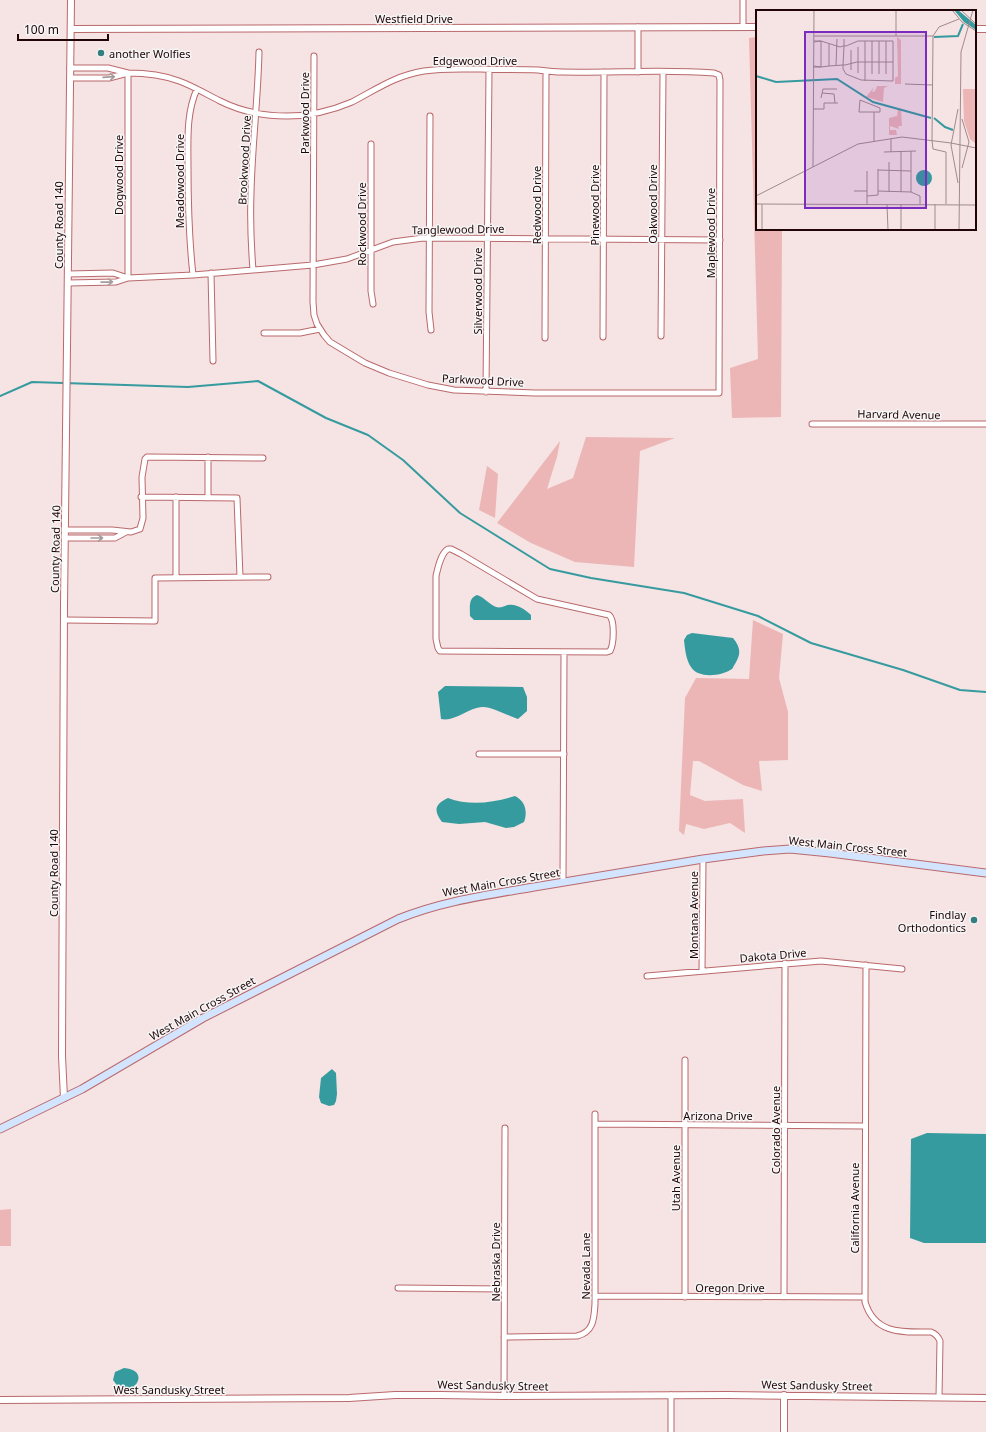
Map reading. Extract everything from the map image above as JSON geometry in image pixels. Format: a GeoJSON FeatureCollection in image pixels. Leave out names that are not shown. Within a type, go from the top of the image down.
{"type":"FeatureCollection","features":[{"type":"Feature","properties":{"kind":"main road","name":"West Main Cross Street"},"geometry":{"type":"LineString","coordinates":[[0,1129],[64,1098],[202,1018],[398,919],[440,904],[703,859],[790,849],[986,873]]}},
{"type":"Feature","properties":{"kind":"street","name":"County Road 140"},"geometry":{"type":"LineString","coordinates":[[64,1098],[62,1056],[64,620],[71,0]]}},
{"type":"Feature","properties":{"kind":"street"},"geometry":{"type":"LineString","coordinates":[[743,0],[743,27]]}},
{"type":"Feature","properties":{"kind":"street"},"geometry":{"type":"LineString","coordinates":[[638,27],[638,72]]}},
{"type":"Feature","properties":{"kind":"street","name":"Westfield Drive"},"geometry":{"type":"LineString","coordinates":[[71,29],[756,27]]}},
{"type":"Feature","properties":{"kind":"street"},"geometry":{"type":"LineString","coordinates":[[976,28],[986,29]]}},
{"type":"Feature","properties":{"kind":"street","name":"Brookwood Drive"},"geometry":{"type":"LineString","coordinates":[[253,270],[250,230],[259,52]]}},
{"type":"Feature","properties":{"kind":"street","name":"Parkwood Drive"},"geometry":{"type":"LineString","coordinates":[[314,56],[313,311],[320,329],[330,342],[389,374],[441,388],[486,392],[719,393]]}},
{"type":"Feature","properties":{"kind":"street","name":"Edgewood Drive"},"geometry":{"type":"LineString","coordinates":[[70,68],[108,68],[128,73],[157,76],[175,80],[227,104],[256,113],[283,116],[314,114],[344,105],[383,84],[422,71],[444,69],[546,72],[703,72],[718,74]]}},
{"type":"Feature","properties":{"kind":"street","name":"Silverwood Drive"},"geometry":{"type":"LineString","coordinates":[[486,392],[489,70]]}},
{"type":"Feature","properties":{"kind":"street","name":"Redwood Drive"},"geometry":{"type":"LineString","coordinates":[[545,338],[546,72]]}},
{"type":"Feature","properties":{"kind":"street","name":"Pinewood Drive"},"geometry":{"type":"LineString","coordinates":[[603,337],[604,72]]}},
{"type":"Feature","properties":{"kind":"street","name":"Oakwood Drive"},"geometry":{"type":"LineString","coordinates":[[661,336],[663,72]]}},
{"type":"Feature","properties":{"kind":"street","name":"Edgewood Drive"},"geometry":{"type":"LineString","coordinates":[[70,78],[109,78],[128,73]]}},
{"type":"Feature","properties":{"kind":"street","name":"Dogwood Drive"},"geometry":{"type":"LineString","coordinates":[[128,73],[128,278]]}},
{"type":"Feature","properties":{"kind":"street","name":"Maplewood Drive"},"geometry":{"type":"LineString","coordinates":[[718,74],[720,80],[719,393]]}},
{"type":"Feature","properties":{"kind":"street","name":"Meadowood Drive"},"geometry":{"type":"LineString","coordinates":[[193,275],[188,221],[188,147],[190,110],[197,89]]}},
{"type":"Feature","properties":{"kind":"street"},"geometry":{"type":"LineString","coordinates":[[430,116],[429,312],[431,330]]}},
{"type":"Feature","properties":{"kind":"street","name":"Rockwood Drive"},"geometry":{"type":"LineString","coordinates":[[371,144],[371,291],[373,304]]}},
{"type":"Feature","properties":{"kind":"street","name":"Tanglewood Drive"},"geometry":{"type":"LineString","coordinates":[[68,283],[116,282],[128,278],[193,275],[313,265],[347,259],[402,240],[430,238],[720,240]]}},
{"type":"Feature","properties":{"kind":"street","name":"Tanglewood Drive"},"geometry":{"type":"LineString","coordinates":[[68,274],[113,273],[128,278]]}},
{"type":"Feature","properties":{"kind":"street"},"geometry":{"type":"LineString","coordinates":[[211,273],[213,361]]}},
{"type":"Feature","properties":{"kind":"street"},"geometry":{"type":"LineString","coordinates":[[264,334],[300,333],[320,329]]}},
{"type":"Feature","properties":{"kind":"street","name":"Harvard Avenue"},"geometry":{"type":"LineString","coordinates":[[812,424],[986,424]]}},
{"type":"Feature","properties":{"kind":"street"},"geometry":{"type":"LineString","coordinates":[[65,530],[112,530],[131,532],[140,529],[143,518],[142,477],[145,459],[147,457],[262,458]]}},
{"type":"Feature","properties":{"kind":"street"},"geometry":{"type":"LineString","coordinates":[[208,457],[208,498]]}},
{"type":"Feature","properties":{"kind":"street"},"geometry":{"type":"LineString","coordinates":[[142,497],[237,498],[240,577]]}},
{"type":"Feature","properties":{"kind":"street"},"geometry":{"type":"LineString","coordinates":[[176,498],[176,578]]}},
{"type":"Feature","properties":{"kind":"street"},"geometry":{"type":"LineString","coordinates":[[65,538],[115,538],[126,532]]}},
{"type":"Feature","properties":{"kind":"street"},"geometry":{"type":"LineString","coordinates":[[451,548],[536,599],[609,615],[612,618],[612,646],[610,651],[564,652],[440,651],[436,639],[436,576],[438,566],[445,550],[451,548]]}},
{"type":"Feature","properties":{"kind":"street"},"geometry":{"type":"LineString","coordinates":[[64,620],[155,621],[156,578],[268,577]]}},
{"type":"Feature","properties":{"kind":"street"},"geometry":{"type":"LineString","coordinates":[[563,882],[564,652]]}},
{"type":"Feature","properties":{"kind":"street"},"geometry":{"type":"LineString","coordinates":[[479,754],[564,754]]}},
{"type":"Feature","properties":{"kind":"street","name":"Montana Avenue"},"geometry":{"type":"LineString","coordinates":[[702,971],[703,859]]}},
{"type":"Feature","properties":{"kind":"street","name":"Dakota Drive"},"geometry":{"type":"LineString","coordinates":[[647,976],[821,961],[902,969]]}},
{"type":"Feature","properties":{"kind":"street","name":"Colorado Avenue"},"geometry":{"type":"LineString","coordinates":[[784,1297],[785,963]]}},
{"type":"Feature","properties":{"kind":"street","name":"California Avenue"},"geometry":{"type":"LineString","coordinates":[[866,965],[866,1306],[873,1318],[887,1328],[904,1333],[932,1332],[936,1334],[940,1341],[939,1397]]}},
{"type":"Feature","properties":{"kind":"street","name":"Utah Avenue"},"geometry":{"type":"LineString","coordinates":[[684,1297],[685,1060]]}},
{"type":"Feature","properties":{"kind":"street","name":"Nevada Lane"},"geometry":{"type":"LineString","coordinates":[[504,1336],[568,1337],[585,1334],[590,1329],[593,1322],[596,1114]]}},
{"type":"Feature","properties":{"kind":"street","name":"Arizona Drive"},"geometry":{"type":"LineString","coordinates":[[595,1124],[865,1126]]}},
{"type":"Feature","properties":{"kind":"street","name":"Nebraska Drive"},"geometry":{"type":"LineString","coordinates":[[504,1396],[505,1128]]}},
{"type":"Feature","properties":{"kind":"street"},"geometry":{"type":"LineString","coordinates":[[398,1288],[504,1289]]}},
{"type":"Feature","properties":{"kind":"street","name":"Oregon Drive"},"geometry":{"type":"LineString","coordinates":[[594,1296],[865,1297]]}},
{"type":"Feature","properties":{"kind":"street","name":"West Sandusky Street"},"geometry":{"type":"LineString","coordinates":[[0,1400],[349,1398],[395,1395],[784,1395],[986,1398]]}},
{"type":"Feature","properties":{"kind":"street"},"geometry":{"type":"LineString","coordinates":[[671,1395],[671,1432]]}},
{"type":"Feature","properties":{"kind":"street"},"geometry":{"type":"LineString","coordinates":[[784,1395],[784,1432]]}},
{"type":"Feature","properties":{"kind":"shaded area"},"geometry":{"type":"Polygon","coordinates":[[[756,37],[756,230],[782,230],[781,417],[732,418],[730,368],[758,359],[749,38],[756,37]]]}},
{"type":"Feature","properties":{"kind":"shaded area"},"geometry":{"type":"Polygon","coordinates":[[[586,437],[675,438],[640,451],[634,567],[575,562],[531,543],[497,523],[560,441],[557,457],[547,489],[573,478],[586,437]]]}},
{"type":"Feature","properties":{"kind":"shaded area"},"geometry":{"type":"Polygon","coordinates":[[[487,466],[498,474],[495,518],[479,510],[487,466]]]}},
{"type":"Feature","properties":{"kind":"shaded area"},"geometry":{"type":"Polygon","coordinates":[[[753,620],[783,634],[779,678],[788,712],[788,760],[759,761],[762,791],[743,785],[699,761],[693,761],[690,795],[705,801],[743,799],[745,833],[730,823],[704,829],[686,824],[684,835],[679,831],[685,698],[696,678],[749,679],[753,620]]]}},
{"type":"Feature","properties":{"kind":"shaded area"},"geometry":{"type":"Polygon","coordinates":[[[11,1209],[11,1246],[0,1246],[0,1210],[11,1209]]]}},
{"type":"Feature","properties":{"kind":"water"},"geometry":{"type":"Polygon","coordinates":[[[477,595],[496,607],[512,605],[519,607],[531,615],[531,620],[474,620],[470,616],[470,604],[472,598],[477,595]]]}},
{"type":"Feature","properties":{"kind":"water"},"geometry":{"type":"Polygon","coordinates":[[[692,633],[733,638],[738,645],[739,654],[732,669],[716,675],[704,675],[694,671],[688,661],[684,640],[687,635],[692,633]]]}},
{"type":"Feature","properties":{"kind":"water"},"geometry":{"type":"Polygon","coordinates":[[[445,686],[523,687],[527,697],[527,711],[518,719],[495,710],[482,707],[451,719],[441,719],[438,692],[445,686]]]}},
{"type":"Feature","properties":{"kind":"water"},"geometry":{"type":"Polygon","coordinates":[[[515,796],[525,807],[526,814],[524,822],[514,827],[506,828],[485,822],[459,824],[442,822],[437,814],[438,805],[448,798],[464,802],[481,803],[515,796]]]}},
{"type":"Feature","properties":{"kind":"water"},"geometry":{"type":"Polygon","coordinates":[[[332,1069],[336,1073],[337,1094],[334,1105],[329,1106],[321,1103],[319,1097],[321,1078],[332,1069]]]}},
{"type":"Feature","properties":{"kind":"water"},"geometry":{"type":"Polygon","coordinates":[[[927,1133],[986,1134],[986,1243],[924,1243],[910,1238],[911,1139],[927,1133]]]}},
{"type":"Feature","properties":{"kind":"water"},"geometry":{"type":"Polygon","coordinates":[[[124,1368],[133,1370],[138,1374],[136,1384],[132,1388],[126,1389],[119,1387],[113,1380],[115,1372],[124,1368]]]}},
{"type":"Feature","properties":{"kind":"waterway"},"geometry":{"type":"LineString","coordinates":[[0,396],[32,382],[188,387],[258,381],[326,418],[368,435],[403,460],[460,513],[550,569],[591,578],[684,593],[758,616],[811,643],[903,670],[960,690],[986,692]]}},
{"type":"Feature","properties":{"kind":"place","name":"another Wolfies"},"geometry":{"type":"Point","coordinates":[101,53]}},
{"type":"Feature","properties":{"kind":"place","name":"Findlay Orthodontics"},"geometry":{"type":"Point","coordinates":[974,920]}}]}
